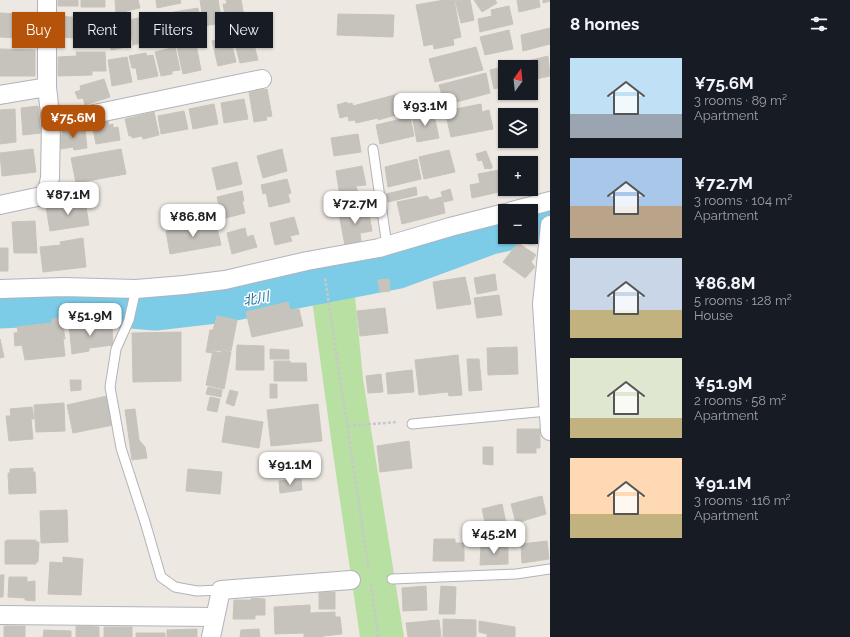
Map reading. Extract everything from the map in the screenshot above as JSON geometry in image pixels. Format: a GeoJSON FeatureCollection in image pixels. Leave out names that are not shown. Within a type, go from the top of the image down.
{"type":"FeatureCollection","features":[{"type":"Feature","properties":{"kind":"street"},"geometry":{"type":"LineString","coordinates":[[0,205],[46,196],[50,178],[52,123],[47,87],[47,0]]}},
{"type":"Feature","properties":{"kind":"street"},"geometry":{"type":"LineString","coordinates":[[52,123],[262,80]]}},
{"type":"Feature","properties":{"kind":"street"},"geometry":{"type":"LineString","coordinates":[[0,94],[47,87]]}},
{"type":"Feature","properties":{"kind":"street"},"geometry":{"type":"LineString","coordinates":[[538,204],[550,201]]}},
{"type":"Feature","properties":{"kind":"street"},"geometry":{"type":"LineString","coordinates":[[0,289],[64,287],[135,291],[225,280],[322,258],[387,246],[498,215]]}},
{"type":"Feature","properties":{"kind":"street"},"geometry":{"type":"LineString","coordinates":[[550,233],[542,304],[550,431]]}},
{"type":"Feature","properties":{"kind":"street"},"geometry":{"type":"LineString","coordinates":[[210,637],[221,590],[351,580]]}},
{"type":"Feature","properties":{"kind":"street"},"geometry":{"type":"LineString","coordinates":[[0,615],[215,617]]}},
{"type":"Feature","properties":{"kind":"lane"},"geometry":{"type":"LineString","coordinates":[[373,149],[387,246]]}},
{"type":"Feature","properties":{"kind":"lane"},"geometry":{"type":"LineString","coordinates":[[135,291],[129,320],[116,349],[110,387],[121,448],[161,577],[175,587],[197,591],[221,590]]}},
{"type":"Feature","properties":{"kind":"lane"},"geometry":{"type":"LineString","coordinates":[[412,424],[548,411]]}},
{"type":"Feature","properties":{"kind":"lane"},"geometry":{"type":"LineString","coordinates":[[392,579],[516,574],[550,569]]}},
{"type":"Feature","properties":{"kind":"path"},"geometry":{"type":"LineString","coordinates":[[322,258],[369,572]]}},
{"type":"Feature","properties":{"kind":"path"},"geometry":{"type":"LineString","coordinates":[[348,426],[405,421],[412,424]]}},
{"type":"Feature","properties":{"kind":"path"},"geometry":{"type":"LineString","coordinates":[[370,580],[378,637]]}},
{"type":"Feature","properties":{"kind":"green space"},"geometry":{"type":"Polygon","coordinates":[[[355,296],[363,379],[404,637],[360,637],[333,453],[312,300],[355,296]]]}},
{"type":"Feature","properties":{"kind":"building"},"geometry":{"type":"Polygon","coordinates":[[[58,0],[78,0],[78,6],[58,6],[58,0]]]}},
{"type":"Feature","properties":{"kind":"building"},"geometry":{"type":"Polygon","coordinates":[[[81,0],[105,0],[105,7],[81,7],[81,0]]]}},
{"type":"Feature","properties":{"kind":"building"},"geometry":{"type":"Polygon","coordinates":[[[115,0],[138,0],[140,8],[126,12],[116,12],[115,0]]]}},
{"type":"Feature","properties":{"kind":"building"},"geometry":{"type":"Polygon","coordinates":[[[156,0],[180,0],[181,3],[157,8],[156,0]]]}},
{"type":"Feature","properties":{"kind":"building"},"geometry":{"type":"Polygon","coordinates":[[[200,0],[218,0],[220,12],[215,12],[215,24],[207,26],[207,12],[202,12],[200,0]]]}},
{"type":"Feature","properties":{"kind":"building"},"geometry":{"type":"Polygon","coordinates":[[[226,0],[241,0],[243,12],[225,12],[223,4],[227,4],[226,0]]]}},
{"type":"Feature","properties":{"kind":"building"},"geometry":{"type":"Polygon","coordinates":[[[444,0],[454,0],[461,37],[453,39],[454,45],[434,49],[433,44],[424,46],[416,5],[444,0]]]}},
{"type":"Feature","properties":{"kind":"building"},"geometry":{"type":"Polygon","coordinates":[[[455,0],[470,0],[474,20],[461,23],[455,0]]]}},
{"type":"Feature","properties":{"kind":"building"},"geometry":{"type":"Polygon","coordinates":[[[474,0],[495,0],[497,3],[482,12],[474,0]]]}},
{"type":"Feature","properties":{"kind":"building"},"geometry":{"type":"Polygon","coordinates":[[[517,0],[539,0],[540,7],[519,12],[517,0]]]}},
{"type":"Feature","properties":{"kind":"building"},"geometry":{"type":"Polygon","coordinates":[[[543,0],[550,0],[550,1],[543,3],[543,0]]]}},
{"type":"Feature","properties":{"kind":"building"},"geometry":{"type":"Polygon","coordinates":[[[509,6],[513,24],[480,32],[478,19],[492,16],[491,10],[509,6]]]}},
{"type":"Feature","properties":{"kind":"building"},"geometry":{"type":"Polygon","coordinates":[[[198,8],[199,12],[174,12],[198,8]]]}},
{"type":"Feature","properties":{"kind":"building"},"geometry":{"type":"Polygon","coordinates":[[[0,13],[12,14],[12,38],[0,37],[0,13]]]}},
{"type":"Feature","properties":{"kind":"building"},"geometry":{"type":"Polygon","coordinates":[[[338,14],[394,15],[393,37],[337,35],[338,14]]]}},
{"type":"Feature","properties":{"kind":"building"},"geometry":{"type":"Polygon","coordinates":[[[65,16],[73,17],[73,38],[65,37],[65,16]]]}},
{"type":"Feature","properties":{"kind":"building"},"geometry":{"type":"Polygon","coordinates":[[[139,18],[139,44],[133,45],[131,35],[131,19],[139,18]]]}},
{"type":"Feature","properties":{"kind":"building"},"geometry":{"type":"Polygon","coordinates":[[[550,28],[550,44],[523,51],[521,35],[550,28]]]}},
{"type":"Feature","properties":{"kind":"building"},"geometry":{"type":"Polygon","coordinates":[[[509,30],[513,49],[485,55],[480,37],[509,30]]]}},
{"type":"Feature","properties":{"kind":"building"},"geometry":{"type":"Polygon","coordinates":[[[215,40],[215,48],[233,48],[236,62],[218,66],[212,41],[215,40]]]}},
{"type":"Feature","properties":{"kind":"building"},"geometry":{"type":"Polygon","coordinates":[[[476,47],[483,70],[435,82],[429,59],[476,47]]]}},
{"type":"Feature","properties":{"kind":"building"},"geometry":{"type":"Polygon","coordinates":[[[111,48],[121,48],[111,50],[111,48]]]}},
{"type":"Feature","properties":{"kind":"building"},"geometry":{"type":"Polygon","coordinates":[[[175,48],[180,70],[172,71],[172,74],[161,76],[155,52],[175,48]]]}},
{"type":"Feature","properties":{"kind":"building"},"geometry":{"type":"Polygon","coordinates":[[[177,48],[197,48],[201,70],[183,74],[177,48]]]}},
{"type":"Feature","properties":{"kind":"building"},"geometry":{"type":"Polygon","coordinates":[[[236,48],[255,48],[258,60],[240,63],[236,48]]]}},
{"type":"Feature","properties":{"kind":"building"},"geometry":{"type":"Polygon","coordinates":[[[0,49],[35,50],[35,76],[0,76],[0,49]]]}},
{"type":"Feature","properties":{"kind":"building"},"geometry":{"type":"Polygon","coordinates":[[[76,52],[105,52],[106,71],[92,71],[92,75],[58,76],[58,57],[77,56],[76,52]]]}},
{"type":"Feature","properties":{"kind":"building"},"geometry":{"type":"Polygon","coordinates":[[[146,53],[147,56],[153,55],[158,76],[138,80],[136,68],[132,68],[129,56],[146,53]]]}},
{"type":"Feature","properties":{"kind":"building"},"geometry":{"type":"Polygon","coordinates":[[[548,56],[550,76],[538,79],[538,60],[531,60],[548,56]]]}},
{"type":"Feature","properties":{"kind":"building"},"geometry":{"type":"Polygon","coordinates":[[[127,57],[132,82],[112,86],[108,60],[127,57]]]}},
{"type":"Feature","properties":{"kind":"building"},"geometry":{"type":"Polygon","coordinates":[[[498,68],[498,88],[494,89],[490,70],[498,68]]]}},
{"type":"Feature","properties":{"kind":"building"},"geometry":{"type":"Polygon","coordinates":[[[486,73],[490,93],[445,105],[439,85],[486,73]]]}},
{"type":"Feature","properties":{"kind":"building"},"geometry":{"type":"Polygon","coordinates":[[[104,79],[110,97],[85,105],[83,98],[78,99],[75,92],[81,90],[80,86],[104,79]]]}},
{"type":"Feature","properties":{"kind":"building"},"geometry":{"type":"Polygon","coordinates":[[[267,89],[272,116],[266,117],[267,120],[254,122],[249,92],[267,89]]]}},
{"type":"Feature","properties":{"kind":"building"},"geometry":{"type":"Polygon","coordinates":[[[398,94],[403,113],[378,120],[378,118],[356,123],[355,120],[349,121],[348,116],[340,118],[337,105],[347,102],[348,104],[352,103],[353,106],[398,94]]]}},
{"type":"Feature","properties":{"kind":"building"},"geometry":{"type":"Polygon","coordinates":[[[244,99],[248,119],[224,123],[221,103],[244,99]]]}},
{"type":"Feature","properties":{"kind":"building"},"geometry":{"type":"Polygon","coordinates":[[[214,104],[218,124],[193,129],[189,109],[214,104]]]}},
{"type":"Feature","properties":{"kind":"building"},"geometry":{"type":"Polygon","coordinates":[[[481,104],[482,112],[489,110],[493,129],[451,137],[445,111],[481,104]]]}},
{"type":"Feature","properties":{"kind":"building"},"geometry":{"type":"Polygon","coordinates":[[[38,106],[41,133],[23,135],[21,108],[38,106]]]}},
{"type":"Feature","properties":{"kind":"building"},"geometry":{"type":"Polygon","coordinates":[[[15,109],[16,142],[0,144],[0,110],[15,109]]]}},
{"type":"Feature","properties":{"kind":"building"},"geometry":{"type":"Polygon","coordinates":[[[184,111],[188,129],[161,134],[158,116],[184,111]]]}},
{"type":"Feature","properties":{"kind":"building"},"geometry":{"type":"Polygon","coordinates":[[[433,111],[439,138],[417,142],[412,115],[433,111]]]}},
{"type":"Feature","properties":{"kind":"building"},"geometry":{"type":"Polygon","coordinates":[[[154,112],[159,135],[143,139],[142,136],[132,138],[132,136],[129,136],[125,119],[154,112]]]}},
{"type":"Feature","properties":{"kind":"building"},"geometry":{"type":"Polygon","coordinates":[[[410,117],[414,136],[380,144],[376,125],[410,117]]]}},
{"type":"Feature","properties":{"kind":"building"},"geometry":{"type":"Polygon","coordinates":[[[108,121],[109,125],[113,124],[113,128],[118,127],[120,140],[96,144],[92,124],[108,121]]]}},
{"type":"Feature","properties":{"kind":"building"},"geometry":{"type":"Polygon","coordinates":[[[77,127],[78,131],[85,130],[87,148],[74,150],[73,147],[61,149],[59,135],[63,135],[62,129],[77,127]]]}},
{"type":"Feature","properties":{"kind":"building"},"geometry":{"type":"Polygon","coordinates":[[[358,134],[361,152],[334,156],[331,138],[358,134]]]}},
{"type":"Feature","properties":{"kind":"building"},"geometry":{"type":"Polygon","coordinates":[[[33,149],[36,172],[2,176],[0,153],[33,149]]]}},
{"type":"Feature","properties":{"kind":"building"},"geometry":{"type":"Polygon","coordinates":[[[121,149],[126,174],[76,183],[71,158],[121,149]]]}},
{"type":"Feature","properties":{"kind":"building"},"geometry":{"type":"Polygon","coordinates":[[[282,149],[287,171],[263,178],[257,156],[282,149]]]}},
{"type":"Feature","properties":{"kind":"building"},"geometry":{"type":"Polygon","coordinates":[[[449,150],[455,172],[424,179],[419,157],[449,150]]]}},
{"type":"Feature","properties":{"kind":"building"},"geometry":{"type":"Polygon","coordinates":[[[486,151],[492,166],[492,168],[489,169],[485,169],[482,160],[478,161],[476,154],[486,151]]]}},
{"type":"Feature","properties":{"kind":"building"},"geometry":{"type":"Polygon","coordinates":[[[417,159],[421,179],[388,187],[385,167],[417,159]]]}},
{"type":"Feature","properties":{"kind":"building"},"geometry":{"type":"Polygon","coordinates":[[[237,162],[242,184],[217,190],[212,168],[237,162]]]}},
{"type":"Feature","properties":{"kind":"building"},"geometry":{"type":"Polygon","coordinates":[[[362,166],[366,185],[356,186],[358,193],[340,196],[336,171],[362,166]]]}},
{"type":"Feature","properties":{"kind":"building"},"geometry":{"type":"Polygon","coordinates":[[[498,170],[498,192],[472,198],[470,185],[480,183],[478,174],[498,170]]]}},
{"type":"Feature","properties":{"kind":"building"},"geometry":{"type":"Polygon","coordinates":[[[287,179],[291,193],[288,194],[290,202],[269,207],[266,193],[263,194],[261,185],[287,179]]]}},
{"type":"Feature","properties":{"kind":"building"},"geometry":{"type":"Polygon","coordinates":[[[416,187],[417,195],[388,202],[386,194],[416,187]]]}},
{"type":"Feature","properties":{"kind":"building"},"geometry":{"type":"Polygon","coordinates":[[[450,189],[453,200],[444,202],[441,192],[450,189]]]}},
{"type":"Feature","properties":{"kind":"building"},"geometry":{"type":"Polygon","coordinates":[[[242,191],[244,201],[242,201],[245,213],[222,219],[217,197],[242,191]]]}},
{"type":"Feature","properties":{"kind":"building"},"geometry":{"type":"Polygon","coordinates":[[[427,196],[430,200],[442,197],[445,213],[402,224],[397,202],[427,196]]]}},
{"type":"Feature","properties":{"kind":"building"},"geometry":{"type":"Polygon","coordinates":[[[85,201],[89,225],[50,231],[46,207],[85,201]]]}},
{"type":"Feature","properties":{"kind":"building"},"geometry":{"type":"Polygon","coordinates":[[[368,208],[372,231],[360,233],[361,241],[345,245],[339,214],[368,208]]]}},
{"type":"Feature","properties":{"kind":"building"},"geometry":{"type":"Polygon","coordinates":[[[294,217],[299,234],[290,236],[292,241],[275,245],[270,223],[294,217]]]}},
{"type":"Feature","properties":{"kind":"building"},"geometry":{"type":"Polygon","coordinates":[[[35,221],[37,253],[14,253],[12,222],[35,221]]]}},
{"type":"Feature","properties":{"kind":"building"},"geometry":{"type":"Polygon","coordinates":[[[216,223],[221,245],[170,254],[166,231],[216,223]]]}},
{"type":"Feature","properties":{"kind":"building"},"geometry":{"type":"Polygon","coordinates":[[[245,228],[247,237],[253,235],[257,247],[232,254],[227,233],[245,228]]]}},
{"type":"Feature","properties":{"kind":"building"},"geometry":{"type":"Polygon","coordinates":[[[83,238],[86,267],[43,272],[40,247],[61,245],[60,242],[83,238]]]}},
{"type":"Feature","properties":{"kind":"building"},"geometry":{"type":"Polygon","coordinates":[[[517,244],[536,255],[531,262],[535,267],[525,278],[503,262],[517,244]]]}},
{"type":"Feature","properties":{"kind":"building"},"geometry":{"type":"Polygon","coordinates":[[[0,248],[8,248],[8,271],[0,271],[0,248]]]}},
{"type":"Feature","properties":{"kind":"building"},"geometry":{"type":"Polygon","coordinates":[[[495,274],[497,290],[477,294],[474,278],[495,274]]]}},
{"type":"Feature","properties":{"kind":"building"},"geometry":{"type":"Polygon","coordinates":[[[465,277],[471,304],[437,309],[433,282],[465,277]]]}},
{"type":"Feature","properties":{"kind":"building"},"geometry":{"type":"Polygon","coordinates":[[[389,279],[390,291],[380,292],[378,280],[389,279]]]}},
{"type":"Feature","properties":{"kind":"building"},"geometry":{"type":"Polygon","coordinates":[[[499,295],[502,315],[477,318],[474,298],[499,295]]]}},
{"type":"Feature","properties":{"kind":"building"},"geometry":{"type":"Polygon","coordinates":[[[288,302],[290,310],[299,309],[303,326],[252,337],[246,312],[288,302]]]}},
{"type":"Feature","properties":{"kind":"building"},"geometry":{"type":"Polygon","coordinates":[[[385,308],[388,333],[360,336],[357,311],[385,308]]]}},
{"type":"Feature","properties":{"kind":"building"},"geometry":{"type":"Polygon","coordinates":[[[217,316],[237,320],[231,351],[222,349],[221,351],[212,350],[212,353],[206,352],[210,330],[213,330],[217,316]]]}},
{"type":"Feature","properties":{"kind":"building"},"geometry":{"type":"Polygon","coordinates":[[[62,318],[65,339],[63,339],[65,356],[25,360],[22,345],[15,346],[14,333],[52,328],[52,319],[62,318]]]}},
{"type":"Feature","properties":{"kind":"building"},"geometry":{"type":"Polygon","coordinates":[[[97,322],[97,327],[112,326],[113,345],[89,348],[89,351],[72,354],[69,325],[97,322]]]}},
{"type":"Feature","properties":{"kind":"building"},"geometry":{"type":"Polygon","coordinates":[[[52,323],[52,328],[18,332],[17,327],[52,323]]]}},
{"type":"Feature","properties":{"kind":"building"},"geometry":{"type":"Polygon","coordinates":[[[181,332],[181,381],[133,382],[132,333],[181,332]]]}},
{"type":"Feature","properties":{"kind":"building"},"geometry":{"type":"Polygon","coordinates":[[[0,339],[4,357],[0,358],[0,339]]]}},
{"type":"Feature","properties":{"kind":"building"},"geometry":{"type":"Polygon","coordinates":[[[237,345],[264,346],[264,370],[236,370],[237,345]]]}},
{"type":"Feature","properties":{"kind":"building"},"geometry":{"type":"Polygon","coordinates":[[[517,347],[518,374],[488,375],[487,348],[517,347]]]}},
{"type":"Feature","properties":{"kind":"building"},"geometry":{"type":"Polygon","coordinates":[[[270,349],[289,350],[289,359],[270,359],[270,349]]]}},
{"type":"Feature","properties":{"kind":"building"},"geometry":{"type":"Polygon","coordinates":[[[222,350],[231,352],[224,389],[206,385],[213,351],[221,353],[222,350]]]}},
{"type":"Feature","properties":{"kind":"building"},"geometry":{"type":"Polygon","coordinates":[[[458,355],[462,395],[449,396],[448,392],[419,395],[415,360],[458,355]]]}},
{"type":"Feature","properties":{"kind":"building"},"geometry":{"type":"Polygon","coordinates":[[[467,359],[479,359],[482,390],[469,391],[467,359]]]}},
{"type":"Feature","properties":{"kind":"building"},"geometry":{"type":"Polygon","coordinates":[[[274,361],[306,363],[307,381],[274,381],[274,361]]]}},
{"type":"Feature","properties":{"kind":"building"},"geometry":{"type":"Polygon","coordinates":[[[412,370],[414,392],[388,394],[386,373],[412,370]]]}},
{"type":"Feature","properties":{"kind":"building"},"geometry":{"type":"Polygon","coordinates":[[[381,374],[383,392],[368,393],[366,376],[381,374]]]}},
{"type":"Feature","properties":{"kind":"building"},"geometry":{"type":"Polygon","coordinates":[[[70,380],[81,380],[81,390],[71,391],[70,380]]]}},
{"type":"Feature","properties":{"kind":"building"},"geometry":{"type":"Polygon","coordinates":[[[270,384],[277,384],[277,398],[270,398],[270,384]]]}},
{"type":"Feature","properties":{"kind":"building"},"geometry":{"type":"Polygon","coordinates":[[[208,387],[222,390],[221,397],[206,394],[208,387]]]}},
{"type":"Feature","properties":{"kind":"building"},"geometry":{"type":"Polygon","coordinates":[[[230,390],[238,392],[234,406],[226,403],[230,390]]]}},
{"type":"Feature","properties":{"kind":"building"},"geometry":{"type":"Polygon","coordinates":[[[107,396],[113,425],[73,433],[67,405],[107,396]]]}},
{"type":"Feature","properties":{"kind":"building"},"geometry":{"type":"Polygon","coordinates":[[[210,397],[220,399],[217,412],[207,410],[210,397]]]}},
{"type":"Feature","properties":{"kind":"building"},"geometry":{"type":"Polygon","coordinates":[[[64,403],[65,431],[36,432],[34,405],[64,403]]]}},
{"type":"Feature","properties":{"kind":"building"},"geometry":{"type":"Polygon","coordinates":[[[318,404],[322,441],[271,446],[267,410],[318,404]]]}},
{"type":"Feature","properties":{"kind":"building"},"geometry":{"type":"Polygon","coordinates":[[[32,407],[34,419],[31,419],[33,439],[9,441],[6,416],[11,416],[10,409],[32,407]]]}},
{"type":"Feature","properties":{"kind":"building"},"geometry":{"type":"Polygon","coordinates":[[[135,409],[139,440],[145,447],[147,458],[132,460],[125,410],[135,409]]]}},
{"type":"Feature","properties":{"kind":"building"},"geometry":{"type":"Polygon","coordinates":[[[226,416],[263,422],[259,448],[222,442],[226,416]]]}},
{"type":"Feature","properties":{"kind":"building"},"geometry":{"type":"Polygon","coordinates":[[[517,429],[540,429],[540,448],[536,448],[536,453],[517,453],[517,429]]]}},
{"type":"Feature","properties":{"kind":"building"},"geometry":{"type":"Polygon","coordinates":[[[409,441],[412,468],[380,472],[377,446],[409,441]]]}},
{"type":"Feature","properties":{"kind":"building"},"geometry":{"type":"Polygon","coordinates":[[[483,447],[493,447],[493,465],[483,464],[483,447]]]}},
{"type":"Feature","properties":{"kind":"building"},"geometry":{"type":"Polygon","coordinates":[[[33,468],[33,472],[35,472],[36,493],[9,494],[8,473],[10,473],[10,469],[33,468]]]}},
{"type":"Feature","properties":{"kind":"building"},"geometry":{"type":"Polygon","coordinates":[[[188,469],[222,472],[220,494],[186,491],[188,469]]]}},
{"type":"Feature","properties":{"kind":"building"},"geometry":{"type":"Polygon","coordinates":[[[301,479],[302,490],[280,493],[279,481],[301,479]]]}},
{"type":"Feature","properties":{"kind":"building"},"geometry":{"type":"Polygon","coordinates":[[[542,496],[546,514],[516,523],[511,504],[542,496]]]}},
{"type":"Feature","properties":{"kind":"building"},"geometry":{"type":"Polygon","coordinates":[[[502,504],[507,527],[487,531],[482,509],[502,504]]]}},
{"type":"Feature","properties":{"kind":"building"},"geometry":{"type":"Polygon","coordinates":[[[67,510],[68,542],[41,543],[40,511],[67,510]]]}},
{"type":"Feature","properties":{"kind":"building"},"geometry":{"type":"Polygon","coordinates":[[[434,539],[455,539],[455,543],[464,543],[464,561],[433,561],[434,539]]]}},
{"type":"Feature","properties":{"kind":"building"},"geometry":{"type":"Polygon","coordinates":[[[36,540],[36,542],[39,542],[38,562],[36,562],[36,564],[5,564],[5,541],[36,540]]]}},
{"type":"Feature","properties":{"kind":"building"},"geometry":{"type":"Polygon","coordinates":[[[547,541],[549,559],[522,563],[521,544],[547,541]]]}},
{"type":"Feature","properties":{"kind":"building"},"geometry":{"type":"Polygon","coordinates":[[[508,545],[508,564],[480,565],[481,546],[508,545]]]}},
{"type":"Feature","properties":{"kind":"building"},"geometry":{"type":"Polygon","coordinates":[[[63,557],[83,559],[81,595],[48,594],[50,562],[63,563],[63,557]]]}},
{"type":"Feature","properties":{"kind":"building"},"geometry":{"type":"Polygon","coordinates":[[[0,575],[4,575],[3,597],[0,597],[0,575]]]}},
{"type":"Feature","properties":{"kind":"building"},"geometry":{"type":"Polygon","coordinates":[[[9,577],[27,577],[27,582],[35,581],[35,601],[25,600],[25,598],[8,597],[9,577]]]}},
{"type":"Feature","properties":{"kind":"building"},"geometry":{"type":"Polygon","coordinates":[[[426,586],[427,610],[403,611],[402,588],[426,586]]]}},
{"type":"Feature","properties":{"kind":"building"},"geometry":{"type":"Polygon","coordinates":[[[441,586],[456,587],[455,614],[439,614],[441,586]]]}},
{"type":"Feature","properties":{"kind":"building"},"geometry":{"type":"Polygon","coordinates":[[[319,592],[335,592],[335,609],[319,609],[319,592]]]}},
{"type":"Feature","properties":{"kind":"building"},"geometry":{"type":"Polygon","coordinates":[[[251,598],[265,599],[265,615],[255,615],[255,619],[233,619],[234,600],[252,600],[251,598]]]}},
{"type":"Feature","properties":{"kind":"building"},"geometry":{"type":"Polygon","coordinates":[[[310,605],[310,613],[335,612],[335,617],[340,617],[342,634],[323,637],[304,637],[304,633],[275,634],[274,607],[310,605]]]}},
{"type":"Feature","properties":{"kind":"building"},"geometry":{"type":"Polygon","coordinates":[[[443,619],[476,620],[476,637],[443,637],[443,619]]]}},
{"type":"Feature","properties":{"kind":"building"},"geometry":{"type":"Polygon","coordinates":[[[439,620],[441,637],[408,637],[406,623],[439,620]]]}},
{"type":"Feature","properties":{"kind":"building"},"geometry":{"type":"Polygon","coordinates":[[[479,621],[515,627],[515,637],[487,637],[487,634],[479,632],[479,621]]]}},
{"type":"Feature","properties":{"kind":"building"},"geometry":{"type":"Polygon","coordinates":[[[4,626],[25,626],[25,637],[4,637],[4,626]]]}},
{"type":"Feature","properties":{"kind":"building"},"geometry":{"type":"Polygon","coordinates":[[[76,626],[99,627],[99,637],[76,637],[76,626]]]}},
{"type":"Feature","properties":{"kind":"building"},"geometry":{"type":"Polygon","coordinates":[[[104,627],[132,627],[132,637],[104,637],[104,627]]]}},
{"type":"Feature","properties":{"kind":"building"},"geometry":{"type":"Polygon","coordinates":[[[197,629],[197,637],[167,637],[167,630],[197,629]]]}},
{"type":"Feature","properties":{"kind":"building"},"geometry":{"type":"Polygon","coordinates":[[[259,629],[260,637],[240,637],[241,630],[259,629]]]}},
{"type":"Feature","properties":{"kind":"building"},"geometry":{"type":"Polygon","coordinates":[[[44,630],[71,631],[71,637],[43,637],[44,630]]]}},
{"type":"Feature","properties":{"kind":"building"},"geometry":{"type":"Polygon","coordinates":[[[136,633],[165,633],[165,637],[136,637],[136,633]]]}},
{"type":"Feature","properties":{"kind":"waterway","name":"北川"},"geometry":{"type":"LineString","coordinates":[[538,224],[550,221]]}},
{"type":"Feature","properties":{"kind":"waterway","name":"北川"},"geometry":{"type":"LineString","coordinates":[[0,310],[85,306],[155,312],[224,304],[399,270],[498,234]]}}]}
